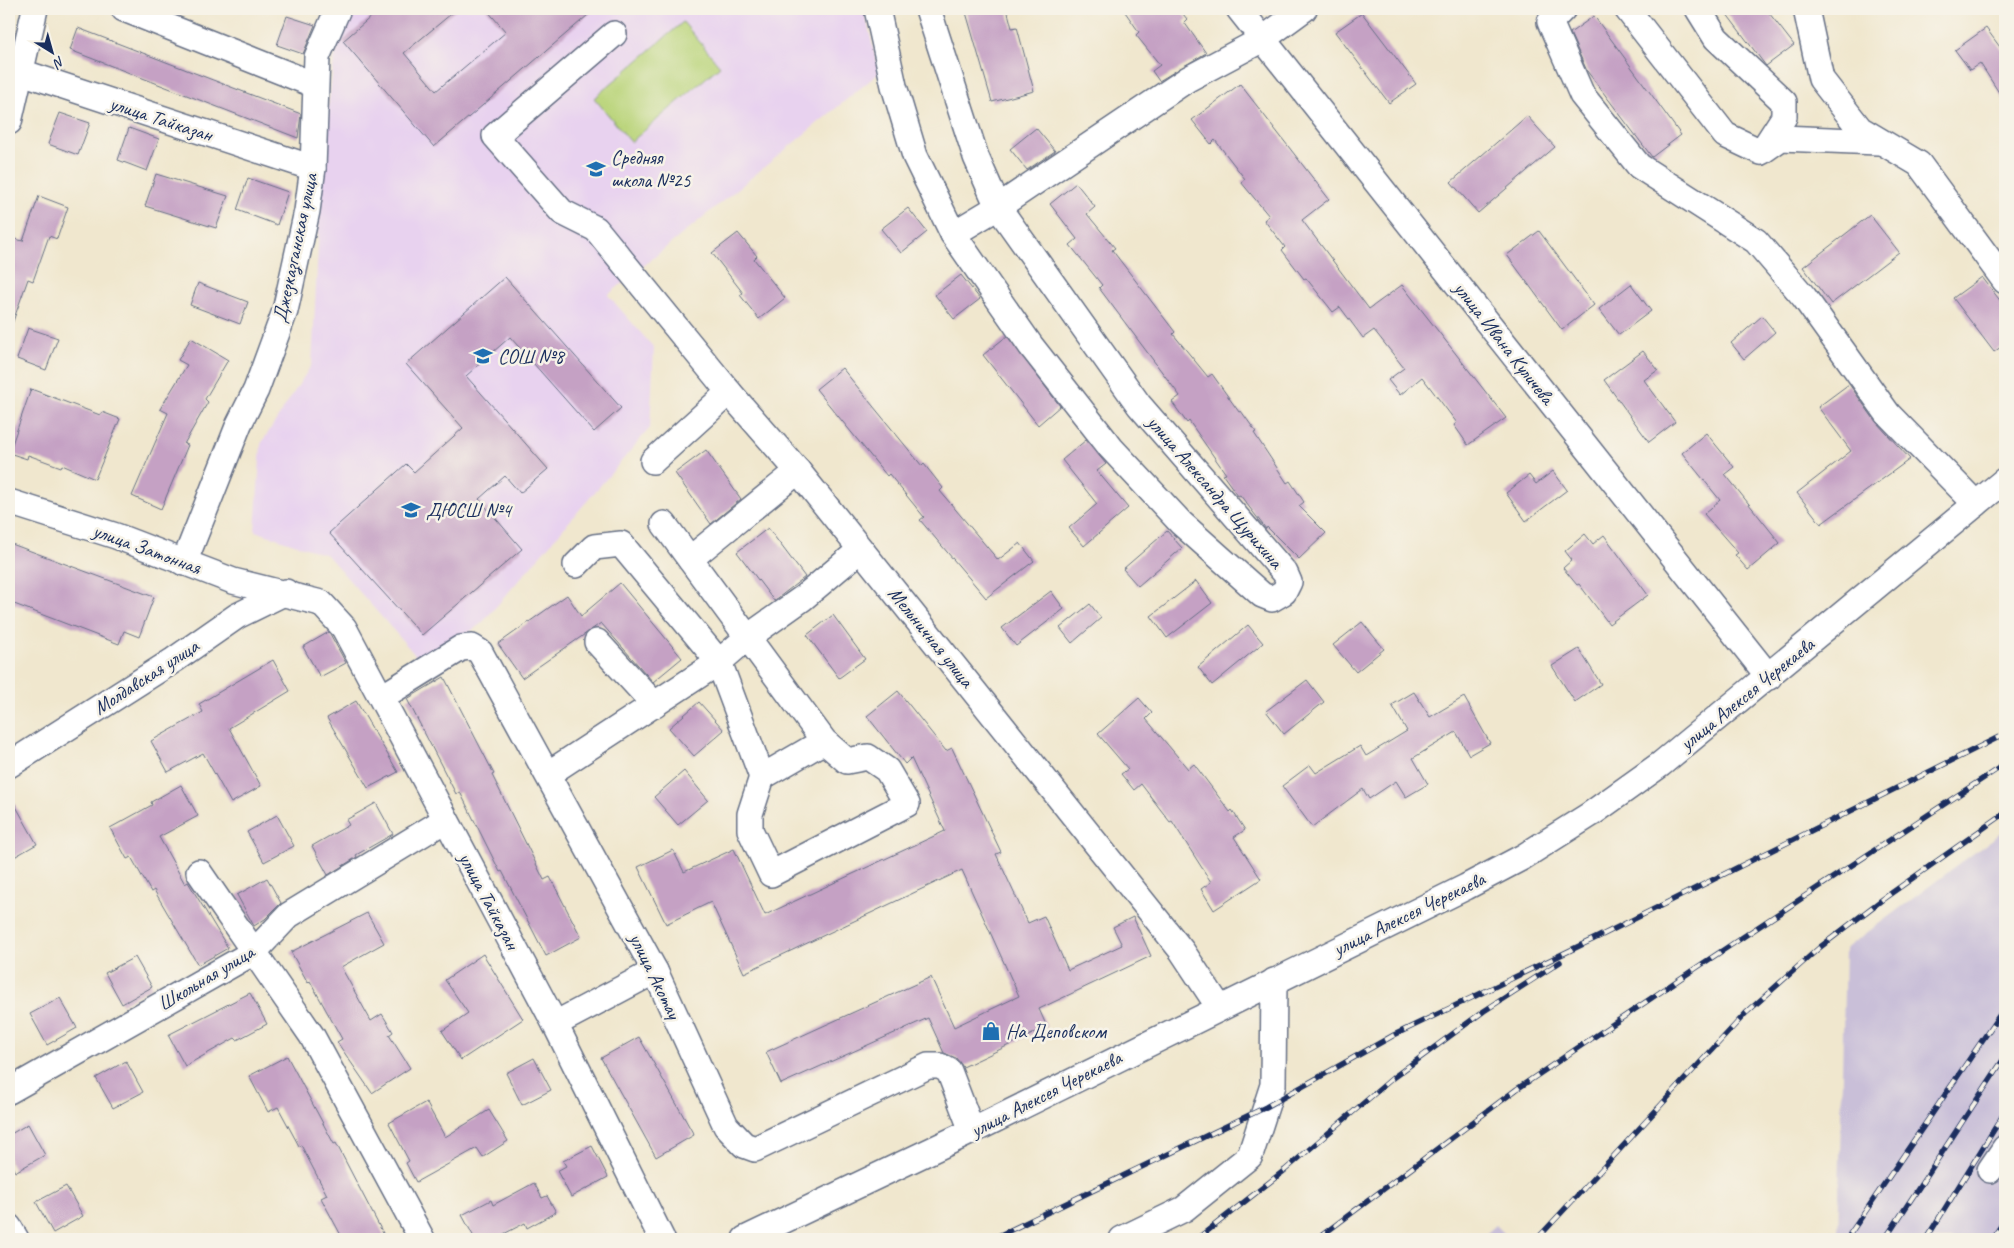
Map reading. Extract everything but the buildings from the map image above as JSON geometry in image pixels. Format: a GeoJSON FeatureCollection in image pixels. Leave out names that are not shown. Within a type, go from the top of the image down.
{"type":"FeatureCollection","features":[{"type":"Feature","properties":{"kind":"street"},"geometry":{"type":"LineString","coordinates":[[124,9],[315,84]]}},
{"type":"Feature","properties":{"kind":"street","name":"Джезказганская улица"},"geometry":{"type":"LineString","coordinates":[[184,563],[239,424],[256,390],[285,311],[307,211],[313,168],[317,57],[338,9]]}},
{"type":"Feature","properties":{"kind":"street","name":"улица Александра Щурихина"},"geometry":{"type":"LineString","coordinates":[[877,9],[894,86],[916,156],[953,234],[1031,346],[1111,448],[1181,523],[1262,595],[1272,599],[1284,592],[1289,582],[1285,574],[1139,405],[998,207],[976,157],[928,9]]}},
{"type":"Feature","properties":{"kind":"street","name":"улица Ивана Куличева"},"geometry":{"type":"LineString","coordinates":[[1239,9],[1769,677]]}},
{"type":"Feature","properties":{"kind":"street"},"geometry":{"type":"LineString","coordinates":[[953,234],[998,207],[1188,79],[1263,39],[1304,9]]}},
{"type":"Feature","properties":{"kind":"street"},"geometry":{"type":"LineString","coordinates":[[1563,9],[1550,22],[1582,95],[1639,166],[1756,241],[1804,297],[1888,414],[1976,504]]}},
{"type":"Feature","properties":{"kind":"street"},"geometry":{"type":"LineString","coordinates":[[1627,9],[1725,135],[1761,152]]}},
{"type":"Feature","properties":{"kind":"street"},"geometry":{"type":"LineString","coordinates":[[1698,9],[1716,38],[1784,102],[1784,117],[1761,152]]}},
{"type":"Feature","properties":{"kind":"street"},"geometry":{"type":"LineString","coordinates":[[1806,9],[1821,78],[1860,129],[1878,142],[1919,164],[2005,281]]}},
{"type":"Feature","properties":{"kind":"street"},"geometry":{"type":"LineString","coordinates":[[9,122],[15,70],[33,10]]}},
{"type":"Feature","properties":{"kind":"street","name":"Мельничная улица"},"geometry":{"type":"LineString","coordinates":[[614,34],[495,136],[562,212],[596,229],[729,392],[798,471],[1182,951],[1219,1007]]}},
{"type":"Feature","properties":{"kind":"street","name":"улица Тайказан"},"geometry":{"type":"LineString","coordinates":[[15,70],[313,168]]}},
{"type":"Feature","properties":{"kind":"street"},"geometry":{"type":"LineString","coordinates":[[1761,152],[1781,138],[1878,142]]}},
{"type":"Feature","properties":{"kind":"street"},"geometry":{"type":"LineString","coordinates":[[653,461],[729,392]]}},
{"type":"Feature","properties":{"kind":"street"},"geometry":{"type":"LineString","coordinates":[[690,558],[798,471]]}},
{"type":"Feature","properties":{"kind":"street","name":"улица Алексея Черекаева"},"geometry":{"type":"LineString","coordinates":[[745,1239],[972,1131],[1523,857],[1591,814],[1661,764],[1769,677],[2005,480]]}},
{"type":"Feature","properties":{"kind":"street","name":"улица Затонная"},"geometry":{"type":"LineString","coordinates":[[9,502],[116,536],[232,581],[286,592]]}},
{"type":"Feature","properties":{"kind":"street"},"geometry":{"type":"LineString","coordinates":[[576,565],[594,547],[621,544],[719,662],[762,777],[750,814],[750,830],[772,874],[907,804],[888,770],[868,757],[847,761],[824,741],[664,524]]}},
{"type":"Feature","properties":{"kind":"street"},"geometry":{"type":"LineString","coordinates":[[548,774],[719,662],[748,637],[803,598],[860,550]]}},
{"type":"Feature","properties":{"kind":"street","name":"улица Тайказан"},"geometry":{"type":"LineString","coordinates":[[286,592],[320,603],[344,628],[554,1024],[662,1239]]}},
{"type":"Feature","properties":{"kind":"street","name":"Молдавская улица"},"geometry":{"type":"LineString","coordinates":[[9,765],[174,660],[237,616],[286,592]]}},
{"type":"Feature","properties":{"kind":"street"},"geometry":{"type":"LineString","coordinates":[[596,642],[655,705]]}},
{"type":"Feature","properties":{"kind":"street","name":"улица Акотау"},"geometry":{"type":"LineString","coordinates":[[382,697],[461,648],[472,647],[480,652],[655,971],[726,1126],[744,1145],[755,1148],[928,1066],[940,1066],[949,1071],[972,1131]]}},
{"type":"Feature","properties":{"kind":"street"},"geometry":{"type":"LineString","coordinates":[[762,777],[824,741]]}},
{"type":"Feature","properties":{"kind":"street","name":"Школьная улица"},"geometry":{"type":"LineString","coordinates":[[9,1092],[254,952],[289,915],[445,820]]}},
{"type":"Feature","properties":{"kind":"street"},"geometry":{"type":"LineString","coordinates":[[199,872],[312,1036],[422,1239]]}},
{"type":"Feature","properties":{"kind":"street"},"geometry":{"type":"LineString","coordinates":[[554,1024],[655,971]]}},
{"type":"Feature","properties":{"kind":"street"},"geometry":{"type":"LineString","coordinates":[[1122,1239],[1184,1209],[1250,1156],[1273,1085],[1274,981]]}},
{"type":"Feature","properties":{"kind":"street"},"geometry":{"type":"LineString","coordinates":[[1990,1170],[2005,1148]]}},
{"type":"Feature","properties":{"kind":"street"},"geometry":{"type":"LineString","coordinates":[[9,1228],[16,1239]]}},
{"type":"Feature","properties":{"kind":"shaded area"},"geometry":{"type":"Polygon","coordinates":[[[352,9],[864,9],[879,73],[608,295],[654,348],[650,428],[482,623],[424,665],[327,555],[255,531],[261,444],[312,364],[323,150],[334,60],[340,37],[352,9]]]}},
{"type":"Feature","properties":{"kind":"shaded area"},"geometry":{"type":"Polygon","coordinates":[[[2005,830],[2005,1239],[1838,1239],[1845,949],[2005,830]]]}},
{"type":"Feature","properties":{"kind":"shaded area"},"geometry":{"type":"Polygon","coordinates":[[[1496,1225],[1510,1239],[1480,1239],[1496,1225]]]}},
{"type":"Feature","properties":{"kind":"green space"},"geometry":{"type":"Polygon","coordinates":[[[683,22],[720,66],[631,142],[594,98],[683,22]]]}},
{"type":"Feature","properties":{"kind":"railway"},"geometry":{"type":"LineString","coordinates":[[992,1239],[1266,1107],[1394,1035],[1600,936],[2005,734]]}},
{"type":"Feature","properties":{"kind":"railway"},"geometry":{"type":"LineString","coordinates":[[1317,1239],[1517,1089],[2005,764]]}},
{"type":"Feature","properties":{"kind":"railway"},"geometry":{"type":"LineString","coordinates":[[1537,1239],[1746,1013],[1819,948],[1883,899],[2005,813]]}},
{"type":"Feature","properties":{"kind":"railway"},"geometry":{"type":"LineString","coordinates":[[1197,1239],[1285,1170],[1394,1077],[1484,1011],[1560,962]]}},
{"type":"Feature","properties":{"kind":"railway"},"geometry":{"type":"LineString","coordinates":[[1850,1234],[2005,1007]]}},
{"type":"Feature","properties":{"kind":"railway"},"geometry":{"type":"LineString","coordinates":[[1885,1239],[2005,1057]]}},
{"type":"Feature","properties":{"kind":"railway"},"geometry":{"type":"LineString","coordinates":[[1926,1239],[2005,1112]]}},
{"type":"Feature","properties":{"kind":"railway"},"geometry":{"type":"LineString","coordinates":[[1992,1239],[2005,1220]]}},
{"type":"Feature","properties":{"kind":"place","name":"Средняя школа №25"},"geometry":{"type":"Point","coordinates":[596,169]}},
{"type":"Feature","properties":{"kind":"place","name":"СОШ №8"},"geometry":{"type":"Point","coordinates":[483,356]}},
{"type":"Feature","properties":{"kind":"place","name":"ДЮСШ №4"},"geometry":{"type":"Point","coordinates":[411,510]}},
{"type":"Feature","properties":{"kind":"place","name":"На Деповском"},"geometry":{"type":"Point","coordinates":[991,1031]}}]}
